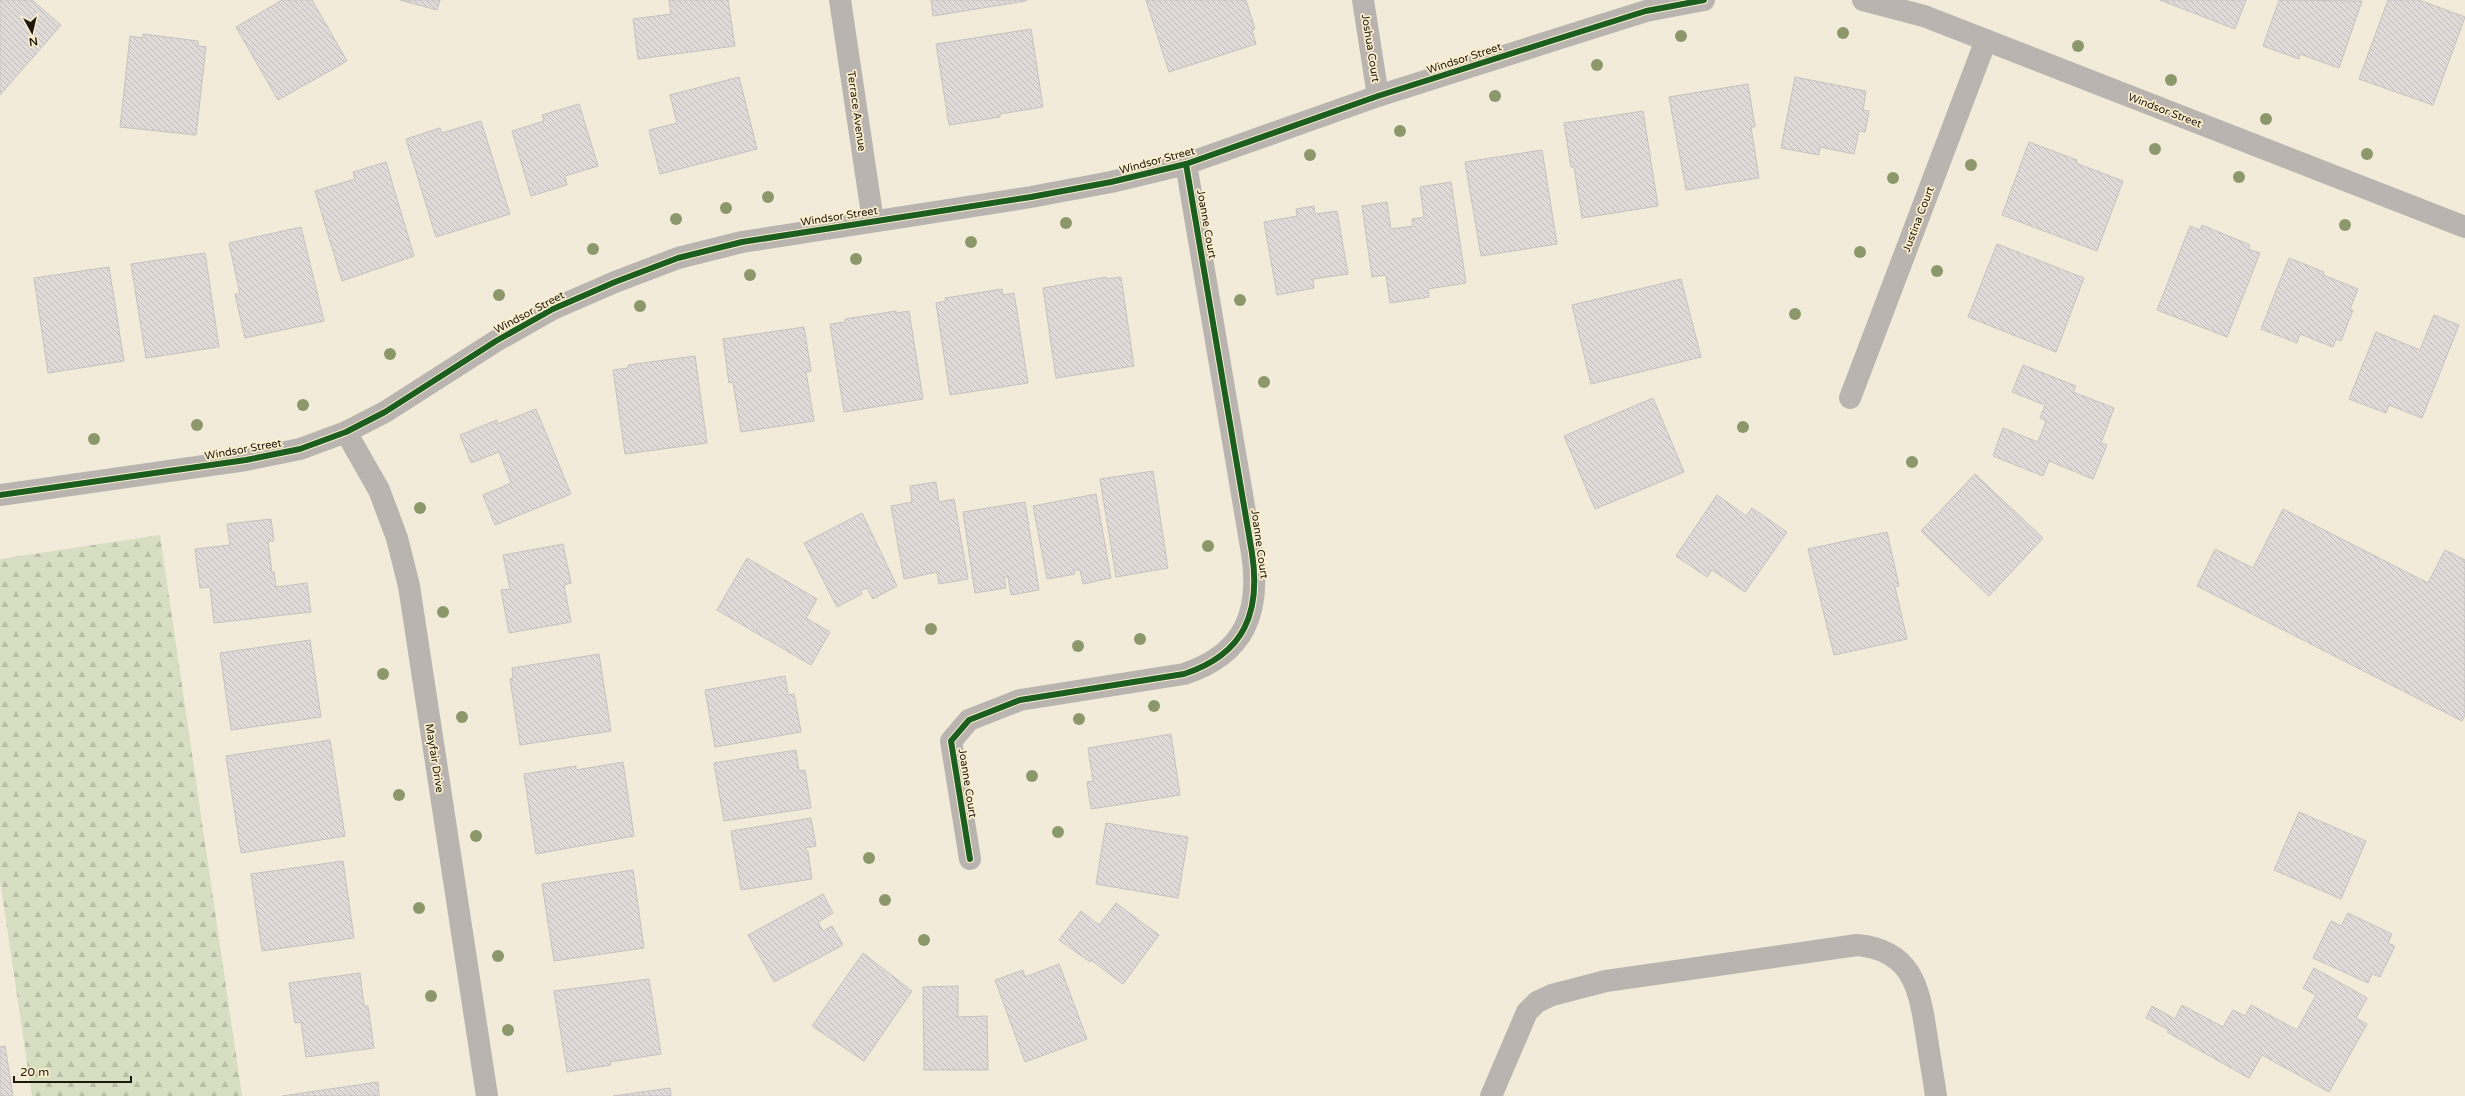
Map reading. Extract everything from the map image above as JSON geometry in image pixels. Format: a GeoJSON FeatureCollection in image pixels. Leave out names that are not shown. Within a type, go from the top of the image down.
{"type":"FeatureCollection","features":[{"type":"Feature","properties":{"kind":"street","name":"Terrace Avenue"},"geometry":{"type":"LineString","coordinates":[[840,0],[873,221]]}},
{"type":"Feature","properties":{"kind":"street","name":"Joshua Court"},"geometry":{"type":"LineString","coordinates":[[1363,0],[1378,96]]}},
{"type":"Feature","properties":{"kind":"street","name":"Windsor Street"},"geometry":{"type":"LineString","coordinates":[[0,495],[246,460],[300,449],[346,432],[385,412],[502,337],[553,309],[615,282],[678,258],[742,242],[1104,184],[1186,164],[1378,96],[1646,11],[1704,0]]}},
{"type":"Feature","properties":{"kind":"street","name":"Windsor Street"},"geometry":{"type":"LineString","coordinates":[[1863,0],[1924,16],[2465,226]]}},
{"type":"Feature","properties":{"kind":"street","name":"Justina Court"},"geometry":{"type":"LineString","coordinates":[[1850,398],[1986,40]]}},
{"type":"Feature","properties":{"kind":"street","name":"Joanne Court"},"geometry":{"type":"LineString","coordinates":[[970,859],[951,741],[969,720],[999,707],[1038,696],[1184,674],[1199,669],[1225,653],[1236,641],[1251,615],[1256,584],[1253,558],[1186,164]]}},
{"type":"Feature","properties":{"kind":"street","name":"Mayfair Drive"},"geometry":{"type":"LineString","coordinates":[[346,432],[379,490],[397,538],[409,586],[487,1096]]}},
{"type":"Feature","properties":{"kind":"street"},"geometry":{"type":"LineString","coordinates":[[1491,1096],[1527,1012],[1537,1002],[1552,995],[1606,981],[1857,945],[1868,946],[1889,954],[1898,960],[1913,977],[1921,998],[1936,1096]]}},
{"type":"Feature","properties":{"kind":"green space"},"geometry":{"type":"Polygon","coordinates":[[[160,535],[242,1096],[32,1096],[0,880],[0,559],[160,535]]]}},
{"type":"Feature","properties":{"kind":"building"},"geometry":{"type":"Polygon","coordinates":[[[0,0],[32,0],[61,25],[0,95],[0,0]]]}},
{"type":"Feature","properties":{"kind":"building"},"geometry":{"type":"Polygon","coordinates":[[[282,0],[312,0],[347,61],[278,100],[236,27],[282,0]]]}},
{"type":"Feature","properties":{"kind":"building"},"geometry":{"type":"Polygon","coordinates":[[[400,0],[440,0],[437,10],[400,0]]]}},
{"type":"Feature","properties":{"kind":"building"},"geometry":{"type":"Polygon","coordinates":[[[669,0],[728,0],[735,46],[638,59],[633,19],[671,14],[669,0]]]}},
{"type":"Feature","properties":{"kind":"building"},"geometry":{"type":"Polygon","coordinates":[[[931,0],[1026,0],[1026,1],[933,16],[931,0]]]}},
{"type":"Feature","properties":{"kind":"building"},"geometry":{"type":"Polygon","coordinates":[[[1146,0],[1246,0],[1255,29],[1252,30],[1256,44],[1169,72],[1146,0]]]}},
{"type":"Feature","properties":{"kind":"building"},"geometry":{"type":"Polygon","coordinates":[[[2160,0],[2246,0],[2235,29],[2160,0]]]}},
{"type":"Feature","properties":{"kind":"building"},"geometry":{"type":"Polygon","coordinates":[[[2279,0],[2362,1],[2339,68],[2300,54],[2299,59],[2263,46],[2279,0]]]}},
{"type":"Feature","properties":{"kind":"building"},"geometry":{"type":"Polygon","coordinates":[[[2388,0],[2419,0],[2465,17],[2433,105],[2359,79],[2388,0]]]}},
{"type":"Feature","properties":{"kind":"building"},"geometry":{"type":"Polygon","coordinates":[[[1031,29],[1043,107],[1000,114],[1000,117],[949,125],[936,44],[1031,29]]]}},
{"type":"Feature","properties":{"kind":"building"},"geometry":{"type":"Polygon","coordinates":[[[143,34],[198,41],[198,46],[206,47],[196,135],[120,127],[130,36],[143,38],[143,34]]]}},
{"type":"Feature","properties":{"kind":"building"},"geometry":{"type":"Polygon","coordinates":[[[739,77],[757,149],[660,174],[649,130],[677,123],[670,95],[739,77]]]}},
{"type":"Feature","properties":{"kind":"building"},"geometry":{"type":"Polygon","coordinates":[[[1795,77],[1866,91],[1863,110],[1869,111],[1865,132],[1859,131],[1854,154],[1820,147],[1819,155],[1781,148],[1795,77]]]}},
{"type":"Feature","properties":{"kind":"building"},"geometry":{"type":"Polygon","coordinates":[[[1748,84],[1755,127],[1751,127],[1759,178],[1686,190],[1669,97],[1748,84]]]}},
{"type":"Feature","properties":{"kind":"building"},"geometry":{"type":"Polygon","coordinates":[[[579,104],[598,166],[565,176],[567,185],[531,196],[512,131],[544,121],[542,115],[579,104]]]}},
{"type":"Feature","properties":{"kind":"building"},"geometry":{"type":"Polygon","coordinates":[[[1643,111],[1658,206],[1582,218],[1574,167],[1571,167],[1564,123],[1643,111]]]}},
{"type":"Feature","properties":{"kind":"building"},"geometry":{"type":"Polygon","coordinates":[[[481,121],[510,214],[436,237],[406,139],[440,128],[442,133],[481,121]]]}},
{"type":"Feature","properties":{"kind":"building"},"geometry":{"type":"Polygon","coordinates":[[[2029,142],[2077,160],[2076,163],[2123,181],[2097,251],[2002,215],[2029,142]]]}},
{"type":"Feature","properties":{"kind":"building"},"geometry":{"type":"Polygon","coordinates":[[[1542,150],[1557,244],[1481,256],[1465,162],[1542,150]]]}},
{"type":"Feature","properties":{"kind":"building"},"geometry":{"type":"Polygon","coordinates":[[[386,162],[414,256],[342,281],[315,191],[355,179],[353,172],[386,162]]]}},
{"type":"Feature","properties":{"kind":"building"},"geometry":{"type":"Polygon","coordinates":[[[1451,182],[1466,283],[1428,289],[1429,297],[1390,303],[1386,275],[1372,277],[1362,206],[1387,202],[1391,229],[1413,226],[1412,219],[1424,217],[1420,187],[1451,182]]]}},
{"type":"Feature","properties":{"kind":"building"},"geometry":{"type":"Polygon","coordinates":[[[1314,206],[1315,214],[1337,211],[1348,274],[1313,279],[1314,288],[1277,295],[1264,222],[1297,216],[1296,209],[1314,206]]]}},
{"type":"Feature","properties":{"kind":"building"},"geometry":{"type":"Polygon","coordinates":[[[2202,225],[2250,245],[2248,249],[2260,253],[2227,337],[2157,310],[2190,226],[2200,230],[2202,225]]]}},
{"type":"Feature","properties":{"kind":"building"},"geometry":{"type":"Polygon","coordinates":[[[301,227],[324,321],[245,338],[235,294],[240,294],[229,243],[301,227]]]}},
{"type":"Feature","properties":{"kind":"building"},"geometry":{"type":"Polygon","coordinates":[[[1997,244],[2084,278],[2056,352],[1968,317],[1997,244]]]}},
{"type":"Feature","properties":{"kind":"building"},"geometry":{"type":"Polygon","coordinates":[[[205,253],[219,347],[146,358],[131,264],[205,253]]]}},
{"type":"Feature","properties":{"kind":"building"},"geometry":{"type":"Polygon","coordinates":[[[2289,258],[2324,272],[2323,275],[2358,289],[2350,309],[2353,310],[2341,341],[2336,339],[2333,347],[2300,334],[2297,343],[2261,329],[2289,258]]]}},
{"type":"Feature","properties":{"kind":"building"},"geometry":{"type":"Polygon","coordinates":[[[109,267],[124,361],[48,373],[34,278],[109,267]]]}},
{"type":"Feature","properties":{"kind":"building"},"geometry":{"type":"Polygon","coordinates":[[[1106,277],[1106,279],[1121,277],[1134,366],[1056,378],[1043,288],[1106,277]]]}},
{"type":"Feature","properties":{"kind":"building"},"geometry":{"type":"Polygon","coordinates":[[[1681,279],[1701,357],[1591,384],[1572,305],[1681,279]]]}},
{"type":"Feature","properties":{"kind":"building"},"geometry":{"type":"Polygon","coordinates":[[[1002,289],[1003,295],[1014,293],[1028,383],[950,395],[936,303],[946,301],[945,298],[1002,289]]]}},
{"type":"Feature","properties":{"kind":"building"},"geometry":{"type":"Polygon","coordinates":[[[896,311],[896,313],[909,311],[923,399],[844,412],[830,324],[845,322],[845,319],[896,311]]]}},
{"type":"Feature","properties":{"kind":"building"},"geometry":{"type":"Polygon","coordinates":[[[2434,315],[2459,325],[2422,418],[2389,405],[2386,413],[2349,399],[2376,332],[2420,350],[2434,315]]]}},
{"type":"Feature","properties":{"kind":"building"},"geometry":{"type":"Polygon","coordinates":[[[804,327],[811,371],[806,372],[814,421],[741,432],[733,382],[729,383],[723,339],[804,327]]]}},
{"type":"Feature","properties":{"kind":"building"},"geometry":{"type":"Polygon","coordinates":[[[695,356],[707,443],[625,454],[613,370],[628,368],[628,365],[695,356]]]}},
{"type":"Feature","properties":{"kind":"building"},"geometry":{"type":"Polygon","coordinates":[[[2023,365],[2076,386],[2073,392],[2114,408],[2101,443],[2107,445],[2093,479],[2049,461],[2043,476],[1993,456],[2003,428],[2038,442],[2046,421],[2040,418],[2045,405],[2012,392],[2023,365]]]}},
{"type":"Feature","properties":{"kind":"building"},"geometry":{"type":"Polygon","coordinates":[[[1653,398],[1684,472],[1595,509],[1564,436],[1653,398]]]}},
{"type":"Feature","properties":{"kind":"building"},"geometry":{"type":"Polygon","coordinates":[[[536,409],[571,494],[495,525],[483,495],[511,483],[499,452],[471,463],[460,435],[497,420],[498,424],[536,409]]]}},
{"type":"Feature","properties":{"kind":"building"},"geometry":{"type":"Polygon","coordinates":[[[1153,471],[1168,568],[1116,577],[1100,479],[1153,471]]]}},
{"type":"Feature","properties":{"kind":"building"},"geometry":{"type":"Polygon","coordinates":[[[1975,474],[2043,538],[1989,596],[1921,531],[1975,474]]]}},
{"type":"Feature","properties":{"kind":"building"},"geometry":{"type":"Polygon","coordinates":[[[936,482],[939,502],[954,499],[968,579],[939,584],[937,572],[904,579],[891,506],[912,502],[910,486],[936,482]]]}},
{"type":"Feature","properties":{"kind":"building"},"geometry":{"type":"Polygon","coordinates":[[[1096,494],[1111,578],[1083,584],[1080,570],[1074,570],[1075,574],[1047,579],[1033,506],[1096,494]]]}},
{"type":"Feature","properties":{"kind":"building"},"geometry":{"type":"Polygon","coordinates":[[[1717,495],[1746,516],[1752,508],[1787,532],[1745,592],[1712,570],[1707,577],[1676,556],[1717,495]]]}},
{"type":"Feature","properties":{"kind":"building"},"geometry":{"type":"Polygon","coordinates":[[[1025,502],[1039,590],[1011,595],[1008,577],[1004,577],[1006,588],[975,593],[963,512],[1025,502]]]}},
{"type":"Feature","properties":{"kind":"building"},"geometry":{"type":"Polygon","coordinates":[[[2283,509],[2428,583],[2445,550],[2465,560],[2465,715],[2462,721],[2197,586],[2215,549],[2253,568],[2283,509]]]}},
{"type":"Feature","properties":{"kind":"building"},"geometry":{"type":"Polygon","coordinates":[[[862,513],[897,586],[873,599],[867,588],[860,591],[862,594],[837,607],[804,543],[862,513]]]}},
{"type":"Feature","properties":{"kind":"building"},"geometry":{"type":"Polygon","coordinates":[[[271,519],[274,541],[268,541],[272,573],[274,572],[276,587],[307,583],[311,612],[214,623],[210,587],[200,588],[195,549],[230,545],[227,524],[271,519]]]}},
{"type":"Feature","properties":{"kind":"building"},"geometry":{"type":"Polygon","coordinates":[[[1887,532],[1899,586],[1895,587],[1907,639],[1834,655],[1808,549],[1887,532]]]}},
{"type":"Feature","properties":{"kind":"building"},"geometry":{"type":"Polygon","coordinates":[[[563,544],[571,583],[564,585],[571,622],[509,633],[501,590],[510,589],[503,555],[563,544]]]}},
{"type":"Feature","properties":{"kind":"building"},"geometry":{"type":"Polygon","coordinates":[[[747,558],[817,599],[806,618],[830,632],[811,665],[717,610],[747,558]]]}},
{"type":"Feature","properties":{"kind":"building"},"geometry":{"type":"Polygon","coordinates":[[[310,640],[321,717],[231,730],[220,653],[310,640]]]}},
{"type":"Feature","properties":{"kind":"building"},"geometry":{"type":"Polygon","coordinates":[[[599,654],[611,731],[520,745],[510,679],[513,678],[512,668],[599,654]]]}},
{"type":"Feature","properties":{"kind":"building"},"geometry":{"type":"Polygon","coordinates":[[[785,676],[788,695],[794,694],[801,732],[715,747],[705,690],[785,676]]]}},
{"type":"Feature","properties":{"kind":"building"},"geometry":{"type":"Polygon","coordinates":[[[1171,734],[1180,795],[1091,809],[1087,782],[1093,781],[1088,748],[1171,734]]]}},
{"type":"Feature","properties":{"kind":"building"},"geometry":{"type":"Polygon","coordinates":[[[330,740],[345,836],[241,853],[226,756],[330,740]]]}},
{"type":"Feature","properties":{"kind":"building"},"geometry":{"type":"Polygon","coordinates":[[[796,750],[799,771],[805,770],[811,808],[724,821],[714,763],[796,750]]]}},
{"type":"Feature","properties":{"kind":"building"},"geometry":{"type":"Polygon","coordinates":[[[623,762],[634,836],[536,854],[524,774],[576,766],[576,770],[623,762]]]}},
{"type":"Feature","properties":{"kind":"building"},"geometry":{"type":"Polygon","coordinates":[[[2299,812],[2366,841],[2341,899],[2274,870],[2299,812]]]}},
{"type":"Feature","properties":{"kind":"building"},"geometry":{"type":"Polygon","coordinates":[[[811,818],[816,846],[805,848],[808,852],[812,879],[741,890],[731,831],[811,818]]]}},
{"type":"Feature","properties":{"kind":"building"},"geometry":{"type":"Polygon","coordinates":[[[1106,823],[1188,837],[1178,898],[1096,884],[1106,823]]]}},
{"type":"Feature","properties":{"kind":"building"},"geometry":{"type":"Polygon","coordinates":[[[343,861],[354,938],[262,951],[251,874],[343,861]]]}},
{"type":"Feature","properties":{"kind":"building"},"geometry":{"type":"Polygon","coordinates":[[[633,870],[644,948],[554,961],[542,884],[633,870]]]}},
{"type":"Feature","properties":{"kind":"building"},"geometry":{"type":"Polygon","coordinates":[[[823,894],[833,913],[818,922],[823,931],[832,926],[843,945],[774,982],[748,935],[823,894]]]}},
{"type":"Feature","properties":{"kind":"building"},"geometry":{"type":"Polygon","coordinates":[[[1116,903],[1159,935],[1123,984],[1091,960],[1090,962],[1059,940],[1081,911],[1099,925],[1116,903]]]}},
{"type":"Feature","properties":{"kind":"building"},"geometry":{"type":"Polygon","coordinates":[[[2348,913],[2392,934],[2388,943],[2395,946],[2380,977],[2372,974],[2368,983],[2313,958],[2331,921],[2341,926],[2348,913]]]}},
{"type":"Feature","properties":{"kind":"building"},"geometry":{"type":"Polygon","coordinates":[[[863,953],[912,991],[864,1061],[812,1026],[863,953]]]}},
{"type":"Feature","properties":{"kind":"building"},"geometry":{"type":"Polygon","coordinates":[[[1059,964],[1087,1039],[1025,1062],[995,980],[1023,970],[1025,977],[1059,964]]]}},
{"type":"Feature","properties":{"kind":"building"},"geometry":{"type":"Polygon","coordinates":[[[2314,968],[2367,998],[2356,1018],[2367,1024],[2329,1092],[2262,1055],[2249,1078],[2167,1032],[2169,1030],[2146,1018],[2152,1006],[2175,1019],[2182,1005],[2223,1027],[2233,1010],[2245,1016],[2251,1005],[2297,1030],[2316,995],[2303,988],[2314,968]]]}},
{"type":"Feature","properties":{"kind":"building"},"geometry":{"type":"Polygon","coordinates":[[[360,973],[364,1006],[368,1006],[374,1048],[306,1057],[301,1022],[295,1023],[289,983],[360,973]]]}},
{"type":"Feature","properties":{"kind":"building"},"geometry":{"type":"Polygon","coordinates":[[[649,979],[661,1054],[610,1062],[611,1065],[567,1072],[554,991],[649,979]]]}},
{"type":"Feature","properties":{"kind":"building"},"geometry":{"type":"Polygon","coordinates":[[[958,986],[958,1017],[987,1016],[988,1070],[924,1070],[923,987],[958,986]]]}},
{"type":"Feature","properties":{"kind":"building"},"geometry":{"type":"Polygon","coordinates":[[[5,1046],[13,1096],[0,1096],[0,1047],[5,1046]]]}},
{"type":"Feature","properties":{"kind":"building"},"geometry":{"type":"Polygon","coordinates":[[[378,1082],[379,1096],[282,1096],[378,1082]]]}},
{"type":"Feature","properties":{"kind":"building"},"geometry":{"type":"Polygon","coordinates":[[[670,1088],[671,1096],[613,1096],[670,1088]]]}},
{"type":"Feature","properties":{"kind":"cycle path"},"geometry":{"type":"LineString","coordinates":[[0,495],[246,460],[300,449],[346,432],[385,412],[496,341],[553,309],[615,282],[678,258],[742,242],[1031,197],[1111,182],[1186,164],[1378,96],[1551,41],[1646,11],[1704,0]]}},
{"type":"Feature","properties":{"kind":"cycle path"},"geometry":{"type":"LineString","coordinates":[[970,859],[951,741],[969,720],[1020,700],[1184,674],[1205,665],[1222,655],[1235,642],[1244,628],[1251,612],[1254,594],[1252,553],[1186,164]]}}]}
